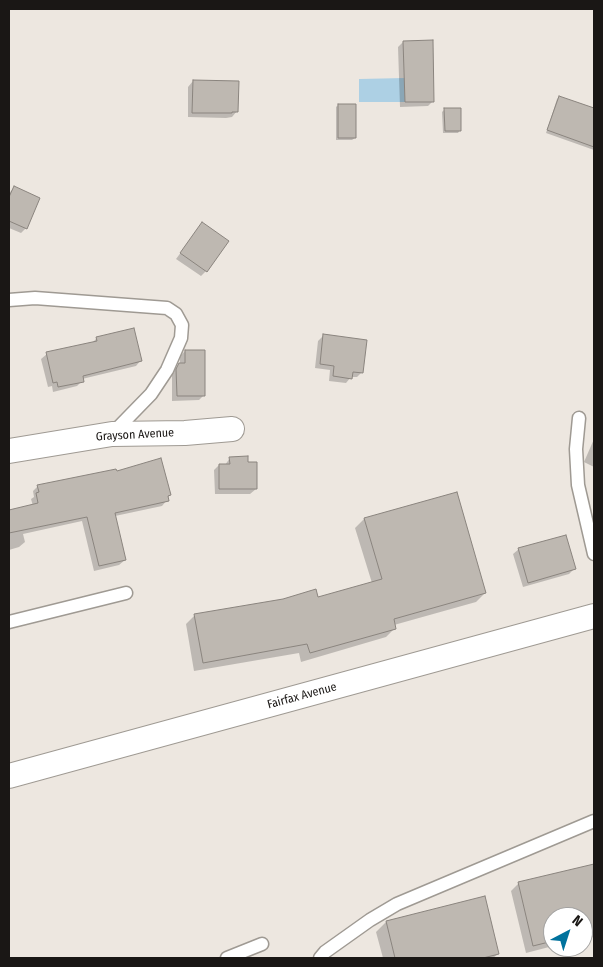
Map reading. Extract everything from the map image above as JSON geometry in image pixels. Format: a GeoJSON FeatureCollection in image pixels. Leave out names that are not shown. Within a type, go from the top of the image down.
{"type":"FeatureCollection","features":[{"type":"Feature","properties":{"kind":"street","name":"Grayson Avenue"},"geometry":{"type":"LineString","coordinates":[[9,451],[112,434],[232,429]]}},
{"type":"Feature","properties":{"kind":"street","name":"Fairfax Avenue"},"geometry":{"type":"LineString","coordinates":[[9,776],[594,616]]}},
{"type":"Feature","properties":{"kind":"lane"},"geometry":{"type":"LineString","coordinates":[[9,300],[35,298],[167,308],[176,314],[182,325],[181,338],[167,370],[151,394],[112,434]]}},
{"type":"Feature","properties":{"kind":"lane"},"geometry":{"type":"LineString","coordinates":[[579,418],[576,449],[578,485],[594,554]]}},
{"type":"Feature","properties":{"kind":"lane"},"geometry":{"type":"LineString","coordinates":[[9,622],[126,593]]}},
{"type":"Feature","properties":{"kind":"lane"},"geometry":{"type":"LineString","coordinates":[[320,958],[325,952],[370,920],[397,904],[594,821]]}},
{"type":"Feature","properties":{"kind":"lane"},"geometry":{"type":"LineString","coordinates":[[227,958],[262,944]]}},
{"type":"Feature","properties":{"kind":"water"},"geometry":{"type":"Polygon","coordinates":[[[405,78],[405,102],[359,102],[359,79],[405,78]]]}},
{"type":"Feature","properties":{"kind":"building"},"geometry":{"type":"Polygon","coordinates":[[[433,40],[434,102],[405,102],[403,41],[433,40]]]}},
{"type":"Feature","properties":{"kind":"building"},"geometry":{"type":"Polygon","coordinates":[[[193,80],[239,81],[238,112],[192,113],[193,80]]]}},
{"type":"Feature","properties":{"kind":"building"},"geometry":{"type":"Polygon","coordinates":[[[559,96],[594,108],[594,147],[547,130],[559,96]]]}},
{"type":"Feature","properties":{"kind":"building"},"geometry":{"type":"Polygon","coordinates":[[[338,104],[356,104],[356,138],[338,138],[338,104]]]}},
{"type":"Feature","properties":{"kind":"building"},"geometry":{"type":"Polygon","coordinates":[[[444,108],[461,108],[461,131],[445,131],[444,108]]]}},
{"type":"Feature","properties":{"kind":"building"},"geometry":{"type":"Polygon","coordinates":[[[14,186],[40,198],[27,229],[9,221],[9,197],[14,186]]]}},
{"type":"Feature","properties":{"kind":"building"},"geometry":{"type":"Polygon","coordinates":[[[202,222],[229,241],[207,272],[180,253],[202,222]]]}},
{"type":"Feature","properties":{"kind":"building"},"geometry":{"type":"Polygon","coordinates":[[[134,328],[142,361],[83,376],[84,382],[58,387],[57,382],[53,383],[46,352],[97,341],[96,337],[134,328]]]}},
{"type":"Feature","properties":{"kind":"building"},"geometry":{"type":"Polygon","coordinates":[[[323,334],[367,340],[363,373],[353,372],[352,379],[333,376],[334,366],[320,364],[323,334]]]}},
{"type":"Feature","properties":{"kind":"building"},"geometry":{"type":"Polygon","coordinates":[[[185,350],[205,350],[205,396],[177,396],[176,369],[179,363],[185,363],[185,350]]]}},
{"type":"Feature","properties":{"kind":"building"},"geometry":{"type":"Polygon","coordinates":[[[248,456],[248,462],[257,462],[257,489],[219,489],[219,464],[230,464],[229,457],[248,456]]]}},
{"type":"Feature","properties":{"kind":"building"},"geometry":{"type":"Polygon","coordinates":[[[161,458],[171,495],[168,496],[169,501],[115,513],[126,560],[99,566],[87,517],[9,533],[9,510],[38,503],[36,493],[39,492],[37,485],[116,469],[117,471],[161,458]]]}},
{"type":"Feature","properties":{"kind":"building"},"geometry":{"type":"Polygon","coordinates":[[[457,492],[486,593],[394,619],[396,629],[310,653],[307,644],[203,663],[194,614],[283,599],[316,589],[318,597],[382,579],[364,518],[457,492]]]}},
{"type":"Feature","properties":{"kind":"building"},"geometry":{"type":"Polygon","coordinates":[[[566,535],[576,569],[528,583],[518,548],[566,535]]]}},
{"type":"Feature","properties":{"kind":"building"},"geometry":{"type":"Polygon","coordinates":[[[594,864],[594,932],[593,907],[543,907],[543,944],[533,946],[518,882],[594,864]]]}},
{"type":"Feature","properties":{"kind":"building"},"geometry":{"type":"Polygon","coordinates":[[[485,896],[499,954],[483,958],[395,958],[386,921],[485,896]]]}}]}
